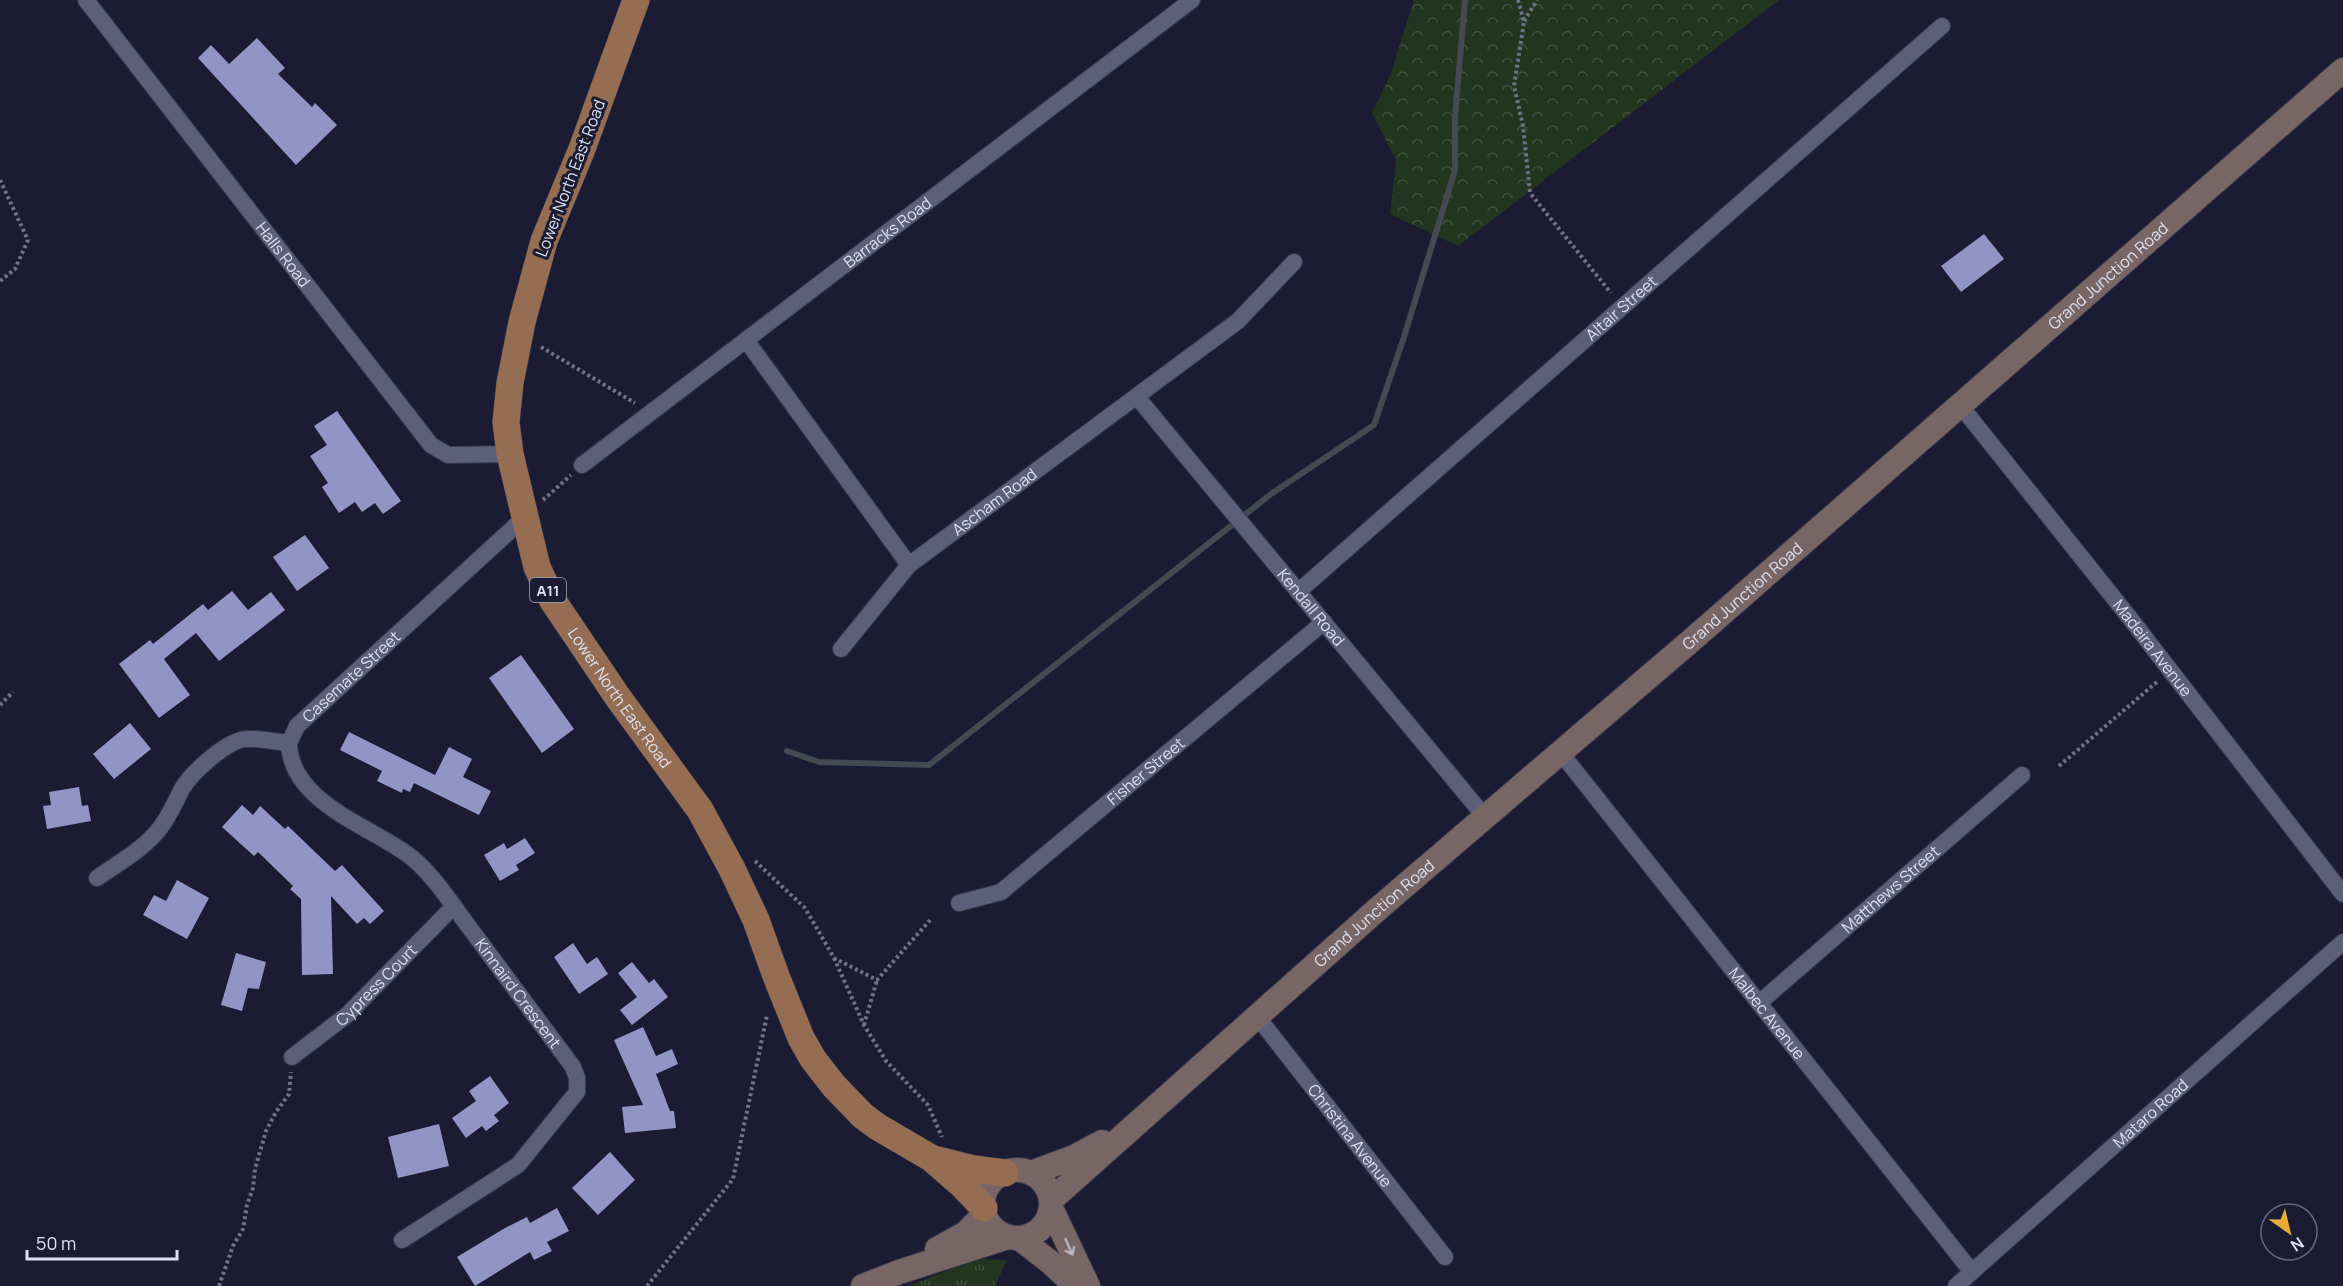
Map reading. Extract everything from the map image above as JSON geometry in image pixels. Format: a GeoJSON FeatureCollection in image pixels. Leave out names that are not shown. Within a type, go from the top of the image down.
{"type":"FeatureCollection","features":[{"type":"Feature","properties":{"kind":"main road","name":"Lower North East Road"},"geometry":{"type":"LineString","coordinates":[[636,0],[582,149],[544,241],[519,334],[510,383],[506,422],[510,454],[537,567],[553,601],[617,696],[700,810],[756,920],[801,1038],[813,1059],[834,1086],[863,1116],[878,1127],[937,1149],[974,1169],[1018,1173]]}},
{"type":"Feature","properties":{"kind":"main road","name":"Grand Junction Road"},"geometry":{"type":"LineString","coordinates":[[1051,1204],[1256,1015],[1561,753],[2343,70]]}},
{"type":"Feature","properties":{"kind":"main road","name":"Grand Junction Road"},"geometry":{"type":"LineString","coordinates":[[1018,1173],[1074,1157],[1141,1120]]}},
{"type":"Feature","properties":{"kind":"main road","name":"Lower North East Road"},"geometry":{"type":"LineString","coordinates":[[937,1149],[961,1184],[984,1210]]}},
{"type":"Feature","properties":{"kind":"main road"},"geometry":{"type":"LineString","coordinates":[[899,1272],[966,1233],[984,1210],[984,1199],[991,1183],[1018,1173],[1044,1184],[1088,1286]]}},
{"type":"Feature","properties":{"kind":"main road"},"geometry":{"type":"LineString","coordinates":[[863,1286],[899,1272],[1035,1234],[1046,1222],[1051,1204]]}},
{"type":"Feature","properties":{"kind":"main road","name":"A11"},"geometry":{"type":"LineString","coordinates":[[984,1210],[995,1230],[1014,1238],[1050,1262],[1076,1286]]}},
{"type":"Feature","properties":{"kind":"street","name":"Halls Road"},"geometry":{"type":"LineString","coordinates":[[86,0],[423,438],[448,455],[510,454]]}},
{"type":"Feature","properties":{"kind":"street","name":"Barracks Road"},"geometry":{"type":"LineString","coordinates":[[582,465],[1191,0]]}},
{"type":"Feature","properties":{"kind":"street","name":"Altair Street"},"geometry":{"type":"LineString","coordinates":[[1299,591],[1942,26]]}},
{"type":"Feature","properties":{"kind":"street","name":"Ascham Road"},"geometry":{"type":"LineString","coordinates":[[841,649],[909,565],[1238,321],[1294,262]]}},
{"type":"Feature","properties":{"kind":"street"},"geometry":{"type":"LineString","coordinates":[[746,340],[909,565]]}},
{"type":"Feature","properties":{"kind":"street","name":"Kendall Road"},"geometry":{"type":"LineString","coordinates":[[1137,397],[1485,817]]}},
{"type":"Feature","properties":{"kind":"street","name":"Madeira Avenue"},"geometry":{"type":"LineString","coordinates":[[1960,405],[2170,670],[2343,894]]}},
{"type":"Feature","properties":{"kind":"street","name":"Casemate Street"},"geometry":{"type":"LineString","coordinates":[[289,743],[297,726],[524,518]]}},
{"type":"Feature","properties":{"kind":"street","name":"Fisher Street"},"geometry":{"type":"LineString","coordinates":[[959,903],[1000,892],[1324,621]]}},
{"type":"Feature","properties":{"kind":"street"},"geometry":{"type":"LineString","coordinates":[[97,878],[134,853],[157,833],[192,774],[215,756],[245,739],[289,743]]}},
{"type":"Feature","properties":{"kind":"street","name":"Kinnaird Crescent"},"geometry":{"type":"LineString","coordinates":[[289,743],[289,758],[307,788],[324,803],[408,854],[454,906],[573,1067],[577,1078],[577,1092],[518,1165],[402,1240]]}},
{"type":"Feature","properties":{"kind":"street","name":"Malbec Avenue"},"geometry":{"type":"LineString","coordinates":[[1561,753],[1972,1272]]}},
{"type":"Feature","properties":{"kind":"street","name":"Matthews Street"},"geometry":{"type":"LineString","coordinates":[[1759,1003],[2022,775]]}},
{"type":"Feature","properties":{"kind":"street","name":"Cypress Court"},"geometry":{"type":"LineString","coordinates":[[292,1057],[347,1015],[454,906]]}},
{"type":"Feature","properties":{"kind":"street","name":"Mataro Road"},"geometry":{"type":"LineString","coordinates":[[1956,1286],[2343,942]]}},
{"type":"Feature","properties":{"kind":"street","name":"Christina Avenue"},"geometry":{"type":"LineString","coordinates":[[1256,1015],[1445,1257]]}},
{"type":"Feature","properties":{"kind":"path"},"geometry":{"type":"LineString","coordinates":[[1518,0],[1524,22]]}},
{"type":"Feature","properties":{"kind":"path"},"geometry":{"type":"LineString","coordinates":[[1537,0],[1524,22],[1514,86],[1523,126],[1530,193],[1623,307]]}},
{"type":"Feature","properties":{"kind":"path"},"geometry":{"type":"LineString","coordinates":[[0,180],[28,240],[15,269],[0,281]]}},
{"type":"Feature","properties":{"kind":"path"},"geometry":{"type":"LineString","coordinates":[[519,334],[651,412]]}},
{"type":"Feature","properties":{"kind":"path"},"geometry":{"type":"LineString","coordinates":[[524,518],[582,465]]}},
{"type":"Feature","properties":{"kind":"path"},"geometry":{"type":"LineString","coordinates":[[2059,766],[2170,670]]}},
{"type":"Feature","properties":{"kind":"path"},"geometry":{"type":"LineString","coordinates":[[0,705],[13,692]]}},
{"type":"Feature","properties":{"kind":"path"},"geometry":{"type":"LineString","coordinates":[[753,859],[805,908],[834,958],[864,1025],[886,1061],[928,1105],[937,1149]]}},
{"type":"Feature","properties":{"kind":"path"},"geometry":{"type":"LineString","coordinates":[[864,1025],[877,980],[930,920]]}},
{"type":"Feature","properties":{"kind":"path"},"geometry":{"type":"LineString","coordinates":[[834,958],[877,980]]}},
{"type":"Feature","properties":{"kind":"path"},"geometry":{"type":"LineString","coordinates":[[647,1286],[734,1179],[776,976]]}},
{"type":"Feature","properties":{"kind":"path"},"geometry":{"type":"LineString","coordinates":[[219,1286],[233,1246],[243,1229],[255,1169],[266,1131],[289,1094],[292,1057]]}},
{"type":"Feature","properties":{"kind":"green space"},"geometry":{"type":"Polygon","coordinates":[[[1414,0],[1779,0],[1458,246],[1390,214],[1396,160],[1372,113],[1390,76],[1414,0]]]}},
{"type":"Feature","properties":{"kind":"green space"},"geometry":{"type":"Polygon","coordinates":[[[977,1259],[1007,1260],[995,1286],[908,1286],[977,1259]]]}},
{"type":"Feature","properties":{"kind":"building"},"geometry":{"type":"Polygon","coordinates":[[[257,38],[285,68],[278,74],[312,107],[315,103],[337,125],[296,165],[198,58],[211,45],[229,64],[257,38]]]}},
{"type":"Feature","properties":{"kind":"building"},"geometry":{"type":"Polygon","coordinates":[[[1984,234],[2004,259],[1961,292],[1941,266],[1984,234]]]}},
{"type":"Feature","properties":{"kind":"building"},"geometry":{"type":"Polygon","coordinates":[[[337,411],[401,501],[383,514],[375,503],[362,512],[355,502],[339,513],[322,487],[328,483],[310,456],[327,445],[314,426],[337,411]]]}},
{"type":"Feature","properties":{"kind":"building"},"geometry":{"type":"Polygon","coordinates":[[[305,535],[329,568],[297,591],[273,557],[305,535]]]}},
{"type":"Feature","properties":{"kind":"building"},"geometry":{"type":"Polygon","coordinates":[[[232,591],[248,610],[271,592],[285,610],[219,661],[196,633],[164,659],[190,695],[159,718],[119,664],[150,640],[153,644],[203,604],[208,610],[232,591]]]}},
{"type":"Feature","properties":{"kind":"building"},"geometry":{"type":"Polygon","coordinates":[[[521,655],[574,729],[542,753],[489,678],[521,655]]]}},
{"type":"Feature","properties":{"kind":"building"},"geometry":{"type":"Polygon","coordinates":[[[130,723],[151,749],[114,779],[93,754],[130,723]]]}},
{"type":"Feature","properties":{"kind":"building"},"geometry":{"type":"Polygon","coordinates":[[[349,732],[435,775],[449,747],[472,759],[463,777],[491,791],[479,815],[414,783],[410,792],[403,789],[402,793],[377,781],[382,771],[340,750],[349,732]]]}},
{"type":"Feature","properties":{"kind":"building"},"geometry":{"type":"Polygon","coordinates":[[[79,787],[82,806],[88,805],[91,821],[47,829],[43,806],[51,805],[49,792],[79,787]]]}},
{"type":"Feature","properties":{"kind":"building"},"geometry":{"type":"Polygon","coordinates":[[[242,805],[253,815],[260,806],[285,829],[288,826],[335,871],[342,865],[384,911],[370,924],[364,918],[357,924],[331,896],[333,974],[302,975],[301,899],[290,889],[293,886],[258,852],[254,856],[222,827],[242,805]]]}},
{"type":"Feature","properties":{"kind":"building"},"geometry":{"type":"Polygon","coordinates":[[[525,838],[535,853],[516,865],[519,870],[500,881],[484,855],[504,843],[507,849],[525,838]]]}},
{"type":"Feature","properties":{"kind":"building"},"geometry":{"type":"Polygon","coordinates":[[[177,880],[209,898],[187,939],[143,915],[154,895],[166,901],[177,880]]]}},
{"type":"Feature","properties":{"kind":"building"},"geometry":{"type":"Polygon","coordinates":[[[573,943],[587,964],[597,957],[608,974],[579,994],[554,957],[573,943]]]}},
{"type":"Feature","properties":{"kind":"building"},"geometry":{"type":"Polygon","coordinates":[[[236,953],[266,962],[259,989],[248,988],[242,1011],[221,1005],[236,953]]]}},
{"type":"Feature","properties":{"kind":"building"},"geometry":{"type":"Polygon","coordinates":[[[632,962],[649,983],[654,979],[668,997],[632,1025],[620,1010],[637,997],[618,973],[632,962]]]}},
{"type":"Feature","properties":{"kind":"building"},"geometry":{"type":"Polygon","coordinates":[[[643,1027],[656,1056],[672,1049],[678,1064],[656,1074],[670,1111],[674,1111],[676,1128],[625,1133],[622,1107],[643,1105],[614,1040],[643,1027]]]}},
{"type":"Feature","properties":{"kind":"building"},"geometry":{"type":"Polygon","coordinates":[[[490,1076],[509,1103],[494,1115],[499,1121],[486,1131],[482,1126],[466,1138],[452,1118],[476,1101],[469,1091],[490,1076]]]}},
{"type":"Feature","properties":{"kind":"building"},"geometry":{"type":"Polygon","coordinates":[[[439,1124],[449,1166],[398,1178],[388,1137],[439,1124]]]}},
{"type":"Feature","properties":{"kind":"building"},"geometry":{"type":"Polygon","coordinates":[[[610,1152],[635,1180],[598,1215],[572,1188],[610,1152]]]}},
{"type":"Feature","properties":{"kind":"building"},"geometry":{"type":"Polygon","coordinates":[[[557,1208],[569,1231],[547,1242],[552,1251],[534,1260],[530,1252],[475,1286],[457,1257],[527,1217],[530,1223],[557,1208]]]}},
{"type":"Feature","properties":{"kind":"waterway"},"geometry":{"type":"LineString","coordinates":[[787,751],[819,762],[929,765],[1271,494],[1374,425],[1404,337],[1455,170],[1455,117],[1465,0]]}}]}
